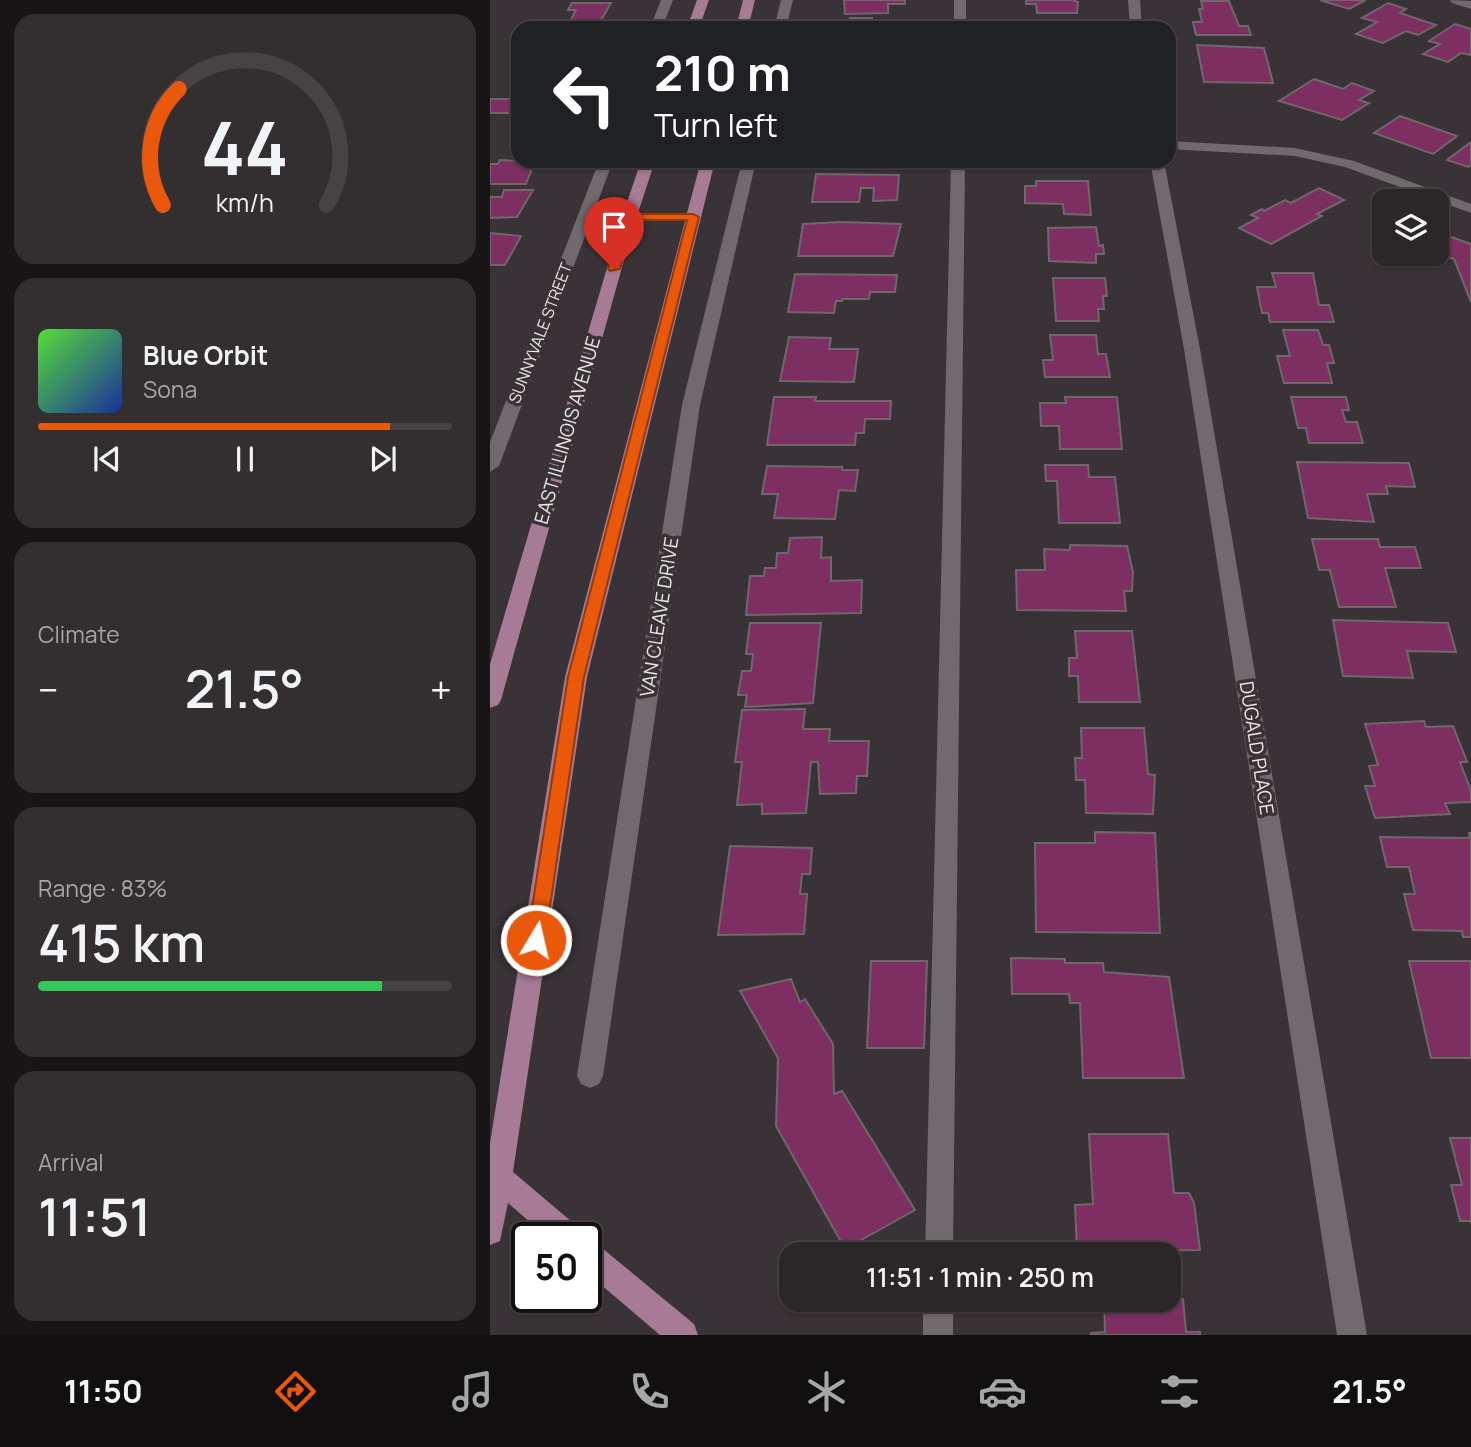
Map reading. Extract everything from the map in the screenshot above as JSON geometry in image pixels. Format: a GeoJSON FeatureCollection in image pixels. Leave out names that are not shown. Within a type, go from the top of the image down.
{"type":"FeatureCollection","features":[{"type":"Feature","properties":{"kind":"main road"},"geometry":{"type":"LineString","coordinates":[[696,21],[703,0]]}},
{"type":"Feature","properties":{"kind":"main road"},"geometry":{"type":"LineString","coordinates":[[744,21],[749,0]]}},
{"type":"Feature","properties":{"kind":"main road","name":"EAST ILLINOIS AVENUE"},"geometry":{"type":"LineString","coordinates":[[490,700],[629,217],[646,168]]}},
{"type":"Feature","properties":{"kind":"main road"},"geometry":{"type":"LineString","coordinates":[[490,1231],[495,1174],[576,677],[706,168]]}},
{"type":"Feature","properties":{"kind":"main road"},"geometry":{"type":"LineString","coordinates":[[629,217],[693,217]]}},
{"type":"Feature","properties":{"kind":"main road"},"geometry":{"type":"LineString","coordinates":[[495,1174],[551,1222]]}},
{"type":"Feature","properties":{"kind":"main road"},"geometry":{"type":"LineString","coordinates":[[602,1267],[683,1335]]}},
{"type":"Feature","properties":{"kind":"street"},"geometry":{"type":"LineString","coordinates":[[659,21],[667,0]]}},
{"type":"Feature","properties":{"kind":"street"},"geometry":{"type":"LineString","coordinates":[[782,21],[787,0]]}},
{"type":"Feature","properties":{"kind":"street"},"geometry":{"type":"LineString","coordinates":[[960,0],[960,21]]}},
{"type":"Feature","properties":{"kind":"street"},"geometry":{"type":"LineString","coordinates":[[1134,0],[1136,21]]}},
{"type":"Feature","properties":{"kind":"street"},"geometry":{"type":"LineString","coordinates":[[1456,0],[1471,5]]}},
{"type":"Feature","properties":{"kind":"street"},"geometry":{"type":"LineString","coordinates":[[1176,145],[1294,152],[1349,164],[1471,209]]}},
{"type":"Feature","properties":{"kind":"street","name":"SUNNYVALE STREET"},"geometry":{"type":"LineString","coordinates":[[490,466],[603,168]]}},
{"type":"Feature","properties":{"kind":"street","name":"VAN CLEAVE DRIVE"},"geometry":{"type":"LineString","coordinates":[[590,1076],[691,405],[747,168]]}},
{"type":"Feature","properties":{"kind":"street"},"geometry":{"type":"LineString","coordinates":[[939,1242],[958,168]]}},
{"type":"Feature","properties":{"kind":"street","name":"DUGALD PLACE"},"geometry":{"type":"LineString","coordinates":[[1158,168],[1199,390],[1352,1335]]}},
{"type":"Feature","properties":{"kind":"street"},"geometry":{"type":"LineString","coordinates":[[938,1312],[938,1335]]}},
{"type":"Feature","properties":{"kind":"building"},"geometry":{"type":"Polygon","coordinates":[[[844,0],[905,0],[905,4],[888,4],[888,13],[845,14],[844,0]]]}},
{"type":"Feature","properties":{"kind":"building"},"geometry":{"type":"Polygon","coordinates":[[[1026,0],[1073,0],[1078,2],[1077,13],[1037,13],[1036,4],[1026,4],[1026,0]]]}},
{"type":"Feature","properties":{"kind":"building"},"geometry":{"type":"Polygon","coordinates":[[[1320,0],[1360,0],[1364,1],[1349,9],[1320,0]]]}},
{"type":"Feature","properties":{"kind":"building"},"geometry":{"type":"Polygon","coordinates":[[[1201,1],[1229,1],[1239,26],[1248,26],[1251,35],[1196,35],[1193,22],[1202,22],[1199,9],[1203,9],[1201,1]]]}},
{"type":"Feature","properties":{"kind":"building"},"geometry":{"type":"Polygon","coordinates":[[[572,3],[611,3],[601,21],[570,21],[576,10],[568,10],[572,3]]]}},
{"type":"Feature","properties":{"kind":"building"},"geometry":{"type":"Polygon","coordinates":[[[1388,3],[1406,9],[1400,13],[1436,25],[1418,35],[1406,31],[1383,43],[1356,34],[1377,22],[1362,18],[1388,3]]]}},
{"type":"Feature","properties":{"kind":"building"},"geometry":{"type":"Polygon","coordinates":[[[850,18],[872,18],[872,21],[848,21],[850,18]]]}},
{"type":"Feature","properties":{"kind":"building"},"geometry":{"type":"Polygon","coordinates":[[[1043,20],[1078,21],[1043,21],[1043,20]]]}},
{"type":"Feature","properties":{"kind":"building"},"geometry":{"type":"Polygon","coordinates":[[[1455,24],[1471,29],[1471,55],[1461,53],[1448,62],[1423,54],[1440,44],[1429,41],[1455,24]]]}},
{"type":"Feature","properties":{"kind":"building"},"geometry":{"type":"Polygon","coordinates":[[[1197,45],[1264,48],[1273,83],[1204,82],[1197,45]]]}},
{"type":"Feature","properties":{"kind":"building"},"geometry":{"type":"Polygon","coordinates":[[[1314,79],[1343,89],[1352,83],[1374,91],[1359,100],[1369,103],[1342,120],[1279,101],[1314,79]]]}},
{"type":"Feature","properties":{"kind":"building"},"geometry":{"type":"Polygon","coordinates":[[[490,99],[511,99],[511,113],[490,113],[490,99]]]}},
{"type":"Feature","properties":{"kind":"building"},"geometry":{"type":"Polygon","coordinates":[[[1400,116],[1457,136],[1433,154],[1374,133],[1400,116]]]}},
{"type":"Feature","properties":{"kind":"building"},"geometry":{"type":"Polygon","coordinates":[[[1471,142],[1471,165],[1468,167],[1447,160],[1471,142]]]}},
{"type":"Feature","properties":{"kind":"building"},"geometry":{"type":"Polygon","coordinates":[[[500,160],[511,161],[511,168],[542,168],[532,169],[526,184],[490,184],[490,164],[498,164],[500,160]]]}},
{"type":"Feature","properties":{"kind":"building"},"geometry":{"type":"Polygon","coordinates":[[[1008,168],[1084,168],[1008,169],[1008,168]]]}},
{"type":"Feature","properties":{"kind":"building"},"geometry":{"type":"Polygon","coordinates":[[[816,174],[899,175],[897,200],[873,201],[874,188],[861,188],[859,202],[812,202],[816,174]]]}},
{"type":"Feature","properties":{"kind":"building"},"geometry":{"type":"Polygon","coordinates":[[[1036,181],[1088,181],[1091,215],[1064,214],[1063,204],[1025,203],[1025,186],[1036,186],[1036,181]]]}},
{"type":"Feature","properties":{"kind":"building"},"geometry":{"type":"Polygon","coordinates":[[[1319,188],[1344,200],[1317,214],[1322,216],[1271,244],[1239,228],[1258,218],[1251,215],[1262,209],[1264,211],[1285,200],[1291,203],[1319,188]]]}},
{"type":"Feature","properties":{"kind":"building"},"geometry":{"type":"Polygon","coordinates":[[[504,190],[533,190],[517,217],[490,218],[490,197],[502,197],[504,190]]]}},
{"type":"Feature","properties":{"kind":"building"},"geometry":{"type":"Polygon","coordinates":[[[803,224],[901,224],[893,256],[798,256],[803,224]]]}},
{"type":"Feature","properties":{"kind":"building"},"geometry":{"type":"Polygon","coordinates":[[[1096,227],[1099,246],[1103,245],[1104,254],[1096,254],[1096,263],[1049,261],[1048,228],[1096,227]]]}},
{"type":"Feature","properties":{"kind":"building"},"geometry":{"type":"Polygon","coordinates":[[[490,233],[521,236],[505,265],[490,265],[490,233]]]}},
{"type":"Feature","properties":{"kind":"building"},"geometry":{"type":"Polygon","coordinates":[[[1449,236],[1471,244],[1471,302],[1454,259],[1449,257],[1449,236]]]}},
{"type":"Feature","properties":{"kind":"building"},"geometry":{"type":"Polygon","coordinates":[[[1272,273],[1313,273],[1319,305],[1329,305],[1334,322],[1270,322],[1268,313],[1262,313],[1257,287],[1276,287],[1272,273]]]}},
{"type":"Feature","properties":{"kind":"building"},"geometry":{"type":"Polygon","coordinates":[[[795,274],[897,275],[895,292],[870,292],[869,299],[836,301],[834,313],[788,312],[795,274]]]}},
{"type":"Feature","properties":{"kind":"building"},"geometry":{"type":"Polygon","coordinates":[[[1053,278],[1105,278],[1107,296],[1103,296],[1104,309],[1098,309],[1099,321],[1056,321],[1053,278]]]}},
{"type":"Feature","properties":{"kind":"building"},"geometry":{"type":"Polygon","coordinates":[[[1283,330],[1318,330],[1323,345],[1329,345],[1334,363],[1327,363],[1332,383],[1284,383],[1277,356],[1290,356],[1283,330]]]}},
{"type":"Feature","properties":{"kind":"building"},"geometry":{"type":"Polygon","coordinates":[[[1050,335],[1096,335],[1098,354],[1106,354],[1110,377],[1045,377],[1043,360],[1053,360],[1050,335]]]}},
{"type":"Feature","properties":{"kind":"building"},"geometry":{"type":"Polygon","coordinates":[[[789,337],[831,338],[829,349],[858,349],[854,382],[780,381],[789,337]]]}},
{"type":"Feature","properties":{"kind":"building"},"geometry":{"type":"Polygon","coordinates":[[[774,397],[816,397],[815,401],[891,401],[890,419],[865,419],[864,433],[856,433],[855,445],[767,445],[774,397]]]}},
{"type":"Feature","properties":{"kind":"building"},"geometry":{"type":"Polygon","coordinates":[[[1065,397],[1117,397],[1122,449],[1060,449],[1059,426],[1041,426],[1040,403],[1066,403],[1065,397]]]}},
{"type":"Feature","properties":{"kind":"building"},"geometry":{"type":"Polygon","coordinates":[[[1291,397],[1346,397],[1349,410],[1342,410],[1346,422],[1357,422],[1363,443],[1309,443],[1306,428],[1298,428],[1291,397]]]}},
{"type":"Feature","properties":{"kind":"building"},"geometry":{"type":"Polygon","coordinates":[[[1297,462],[1409,463],[1415,487],[1386,486],[1388,494],[1367,494],[1374,522],[1308,518],[1297,462]]]}},
{"type":"Feature","properties":{"kind":"building"},"geometry":{"type":"Polygon","coordinates":[[[1045,465],[1088,465],[1089,477],[1115,477],[1120,523],[1059,523],[1057,481],[1046,481],[1045,465]]]}},
{"type":"Feature","properties":{"kind":"building"},"geometry":{"type":"Polygon","coordinates":[[[767,466],[842,467],[842,470],[858,470],[855,491],[839,490],[835,519],[774,518],[778,494],[762,494],[767,466]]]}},
{"type":"Feature","properties":{"kind":"building"},"geometry":{"type":"Polygon","coordinates":[[[822,537],[821,558],[831,557],[831,581],[862,580],[861,613],[746,615],[750,576],[764,576],[765,568],[776,568],[777,553],[788,553],[790,538],[822,537]]]}},
{"type":"Feature","properties":{"kind":"building"},"geometry":{"type":"Polygon","coordinates":[[[1312,539],[1378,539],[1380,547],[1415,547],[1421,568],[1385,568],[1396,607],[1339,607],[1330,570],[1319,570],[1312,539]]]}},
{"type":"Feature","properties":{"kind":"building"},"geometry":{"type":"Polygon","coordinates":[[[1070,545],[1127,546],[1133,572],[1132,591],[1124,591],[1126,611],[1017,610],[1016,570],[1045,570],[1044,549],[1070,550],[1070,545]]]}},
{"type":"Feature","properties":{"kind":"building"},"geometry":{"type":"Polygon","coordinates":[[[1333,620],[1448,623],[1456,652],[1407,651],[1413,678],[1343,676],[1333,620]]]}},
{"type":"Feature","properties":{"kind":"building"},"geometry":{"type":"Polygon","coordinates":[[[750,623],[821,623],[813,703],[745,707],[747,695],[738,695],[742,671],[751,671],[753,654],[746,654],[750,623]]]}},
{"type":"Feature","properties":{"kind":"building"},"geometry":{"type":"Polygon","coordinates":[[[1075,631],[1132,631],[1140,702],[1079,702],[1078,676],[1069,676],[1069,658],[1077,658],[1075,631]]]}},
{"type":"Feature","properties":{"kind":"building"},"geometry":{"type":"Polygon","coordinates":[[[805,709],[803,729],[830,729],[829,741],[869,741],[867,776],[857,776],[856,793],[820,794],[818,762],[811,762],[806,813],[762,814],[762,804],[737,805],[742,762],[735,762],[742,710],[805,709]]]}},
{"type":"Feature","properties":{"kind":"building"},"geometry":{"type":"Polygon","coordinates":[[[1424,721],[1426,727],[1453,726],[1467,762],[1460,762],[1471,791],[1471,802],[1445,803],[1450,814],[1375,818],[1365,786],[1375,786],[1369,766],[1378,765],[1365,724],[1424,721]]]}},
{"type":"Feature","properties":{"kind":"building"},"geometry":{"type":"Polygon","coordinates":[[[1081,728],[1144,728],[1148,774],[1155,775],[1153,814],[1086,813],[1085,780],[1076,780],[1075,758],[1082,758],[1081,728]]]}},
{"type":"Feature","properties":{"kind":"building"},"geometry":{"type":"Polygon","coordinates":[[[1095,832],[1155,833],[1160,933],[1036,932],[1035,843],[1095,843],[1095,832]]]}},
{"type":"Feature","properties":{"kind":"building"},"geometry":{"type":"Polygon","coordinates":[[[1471,833],[1471,937],[1463,937],[1462,931],[1413,930],[1404,894],[1415,894],[1409,867],[1387,867],[1380,837],[1470,838],[1471,833]]]}},
{"type":"Feature","properties":{"kind":"building"},"geometry":{"type":"Polygon","coordinates":[[[730,846],[812,848],[810,874],[802,874],[800,894],[807,894],[804,934],[718,935],[730,846]]]}},
{"type":"Feature","properties":{"kind":"building"},"geometry":{"type":"Polygon","coordinates":[[[1011,958],[1103,963],[1104,972],[1169,977],[1184,1078],[1083,1078],[1080,1003],[1070,1003],[1069,994],[1012,994],[1011,958]]]}},
{"type":"Feature","properties":{"kind":"building"},"geometry":{"type":"Polygon","coordinates":[[[871,961],[927,961],[924,1048],[867,1048],[871,961]]]}},
{"type":"Feature","properties":{"kind":"building"},"geometry":{"type":"Polygon","coordinates":[[[1409,961],[1471,961],[1471,1058],[1431,1058],[1409,961]]]}},
{"type":"Feature","properties":{"kind":"building"},"geometry":{"type":"Polygon","coordinates":[[[791,979],[800,1002],[805,999],[833,1044],[834,1094],[842,1091],[915,1210],[858,1242],[841,1242],[776,1126],[778,1058],[740,991],[791,979]]]}},
{"type":"Feature","properties":{"kind":"building"},"geometry":{"type":"Polygon","coordinates":[[[1089,1134],[1168,1134],[1174,1193],[1189,1193],[1194,1203],[1200,1250],[1181,1250],[1181,1242],[1077,1242],[1075,1205],[1093,1204],[1089,1134]]]}},
{"type":"Feature","properties":{"kind":"building"},"geometry":{"type":"Polygon","coordinates":[[[1450,1138],[1471,1138],[1471,1223],[1460,1221],[1451,1185],[1462,1185],[1450,1138]]]}},
{"type":"Feature","properties":{"kind":"building"},"geometry":{"type":"Polygon","coordinates":[[[1181,1299],[1186,1332],[1200,1332],[1200,1335],[1091,1335],[1105,1332],[1104,1312],[1181,1312],[1181,1299]]]}},
{"type":"Feature","properties":{"kind":"route"},"geometry":{"type":"LineString","coordinates":[[536,940],[576,677],[693,217],[629,217],[614,269]]}}]}
